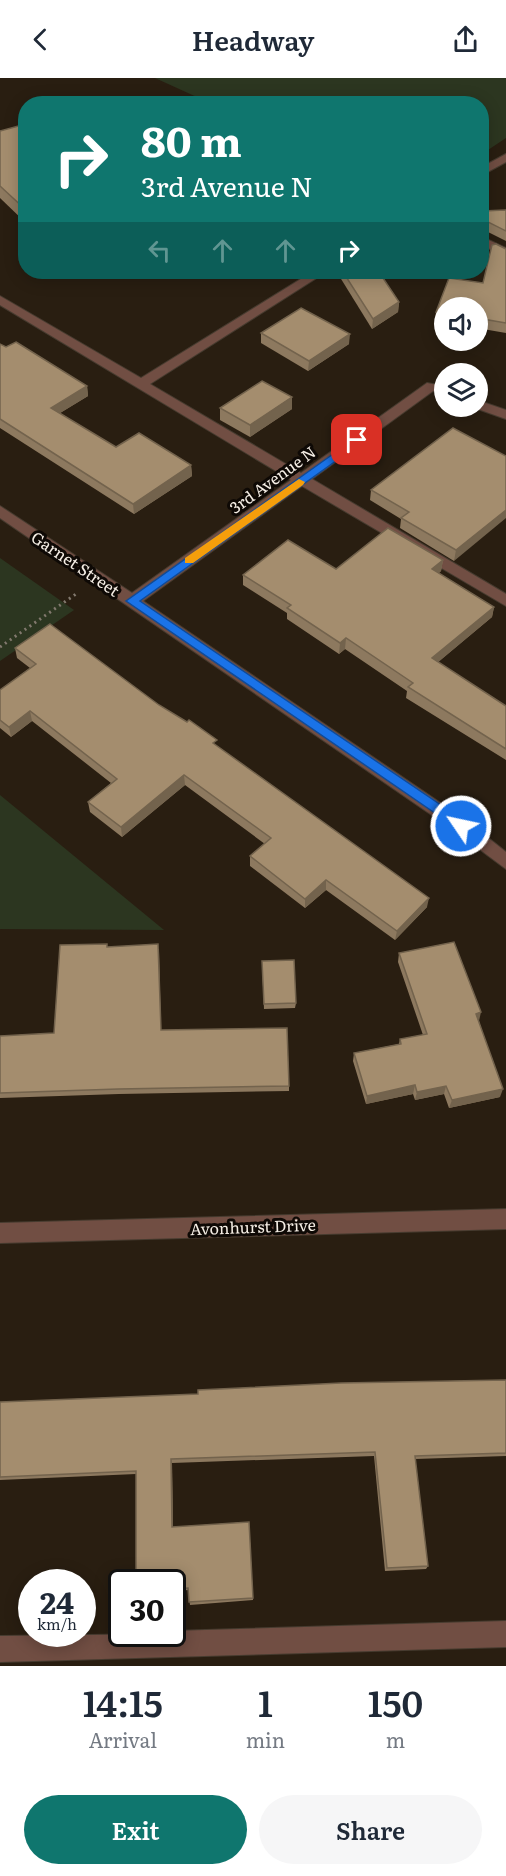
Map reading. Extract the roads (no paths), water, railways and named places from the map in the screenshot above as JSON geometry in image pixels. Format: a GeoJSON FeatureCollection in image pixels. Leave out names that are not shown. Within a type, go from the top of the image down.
{"type":"FeatureCollection","features":[{"type":"Feature","properties":{"kind":"street"},"geometry":{"type":"LineString","coordinates":[[489,167],[506,157]]}},
{"type":"Feature","properties":{"kind":"street"},"geometry":{"type":"LineString","coordinates":[[489,245],[506,253]]}},
{"type":"Feature","properties":{"kind":"street"},"geometry":{"type":"LineString","coordinates":[[140,384],[309,279]]}},
{"type":"Feature","properties":{"kind":"street"},"geometry":{"type":"LineString","coordinates":[[0,300],[506,601]]}},
{"type":"Feature","properties":{"kind":"street","name":"3rd Avenue N"},"geometry":{"type":"LineString","coordinates":[[132,601],[301,481],[434,391]]}},
{"type":"Feature","properties":{"kind":"street"},"geometry":{"type":"LineString","coordinates":[[488,408],[506,415]]}},
{"type":"Feature","properties":{"kind":"street","name":"Garnet Street"},"geometry":{"type":"LineString","coordinates":[[0,511],[461,826],[506,862]]}},
{"type":"Feature","properties":{"kind":"street","name":"Avonhurst Drive"},"geometry":{"type":"LineString","coordinates":[[0,1233],[506,1219]]}},
{"type":"Feature","properties":{"kind":"street"},"geometry":{"type":"LineString","coordinates":[[0,1649],[506,1634]]}}]}
